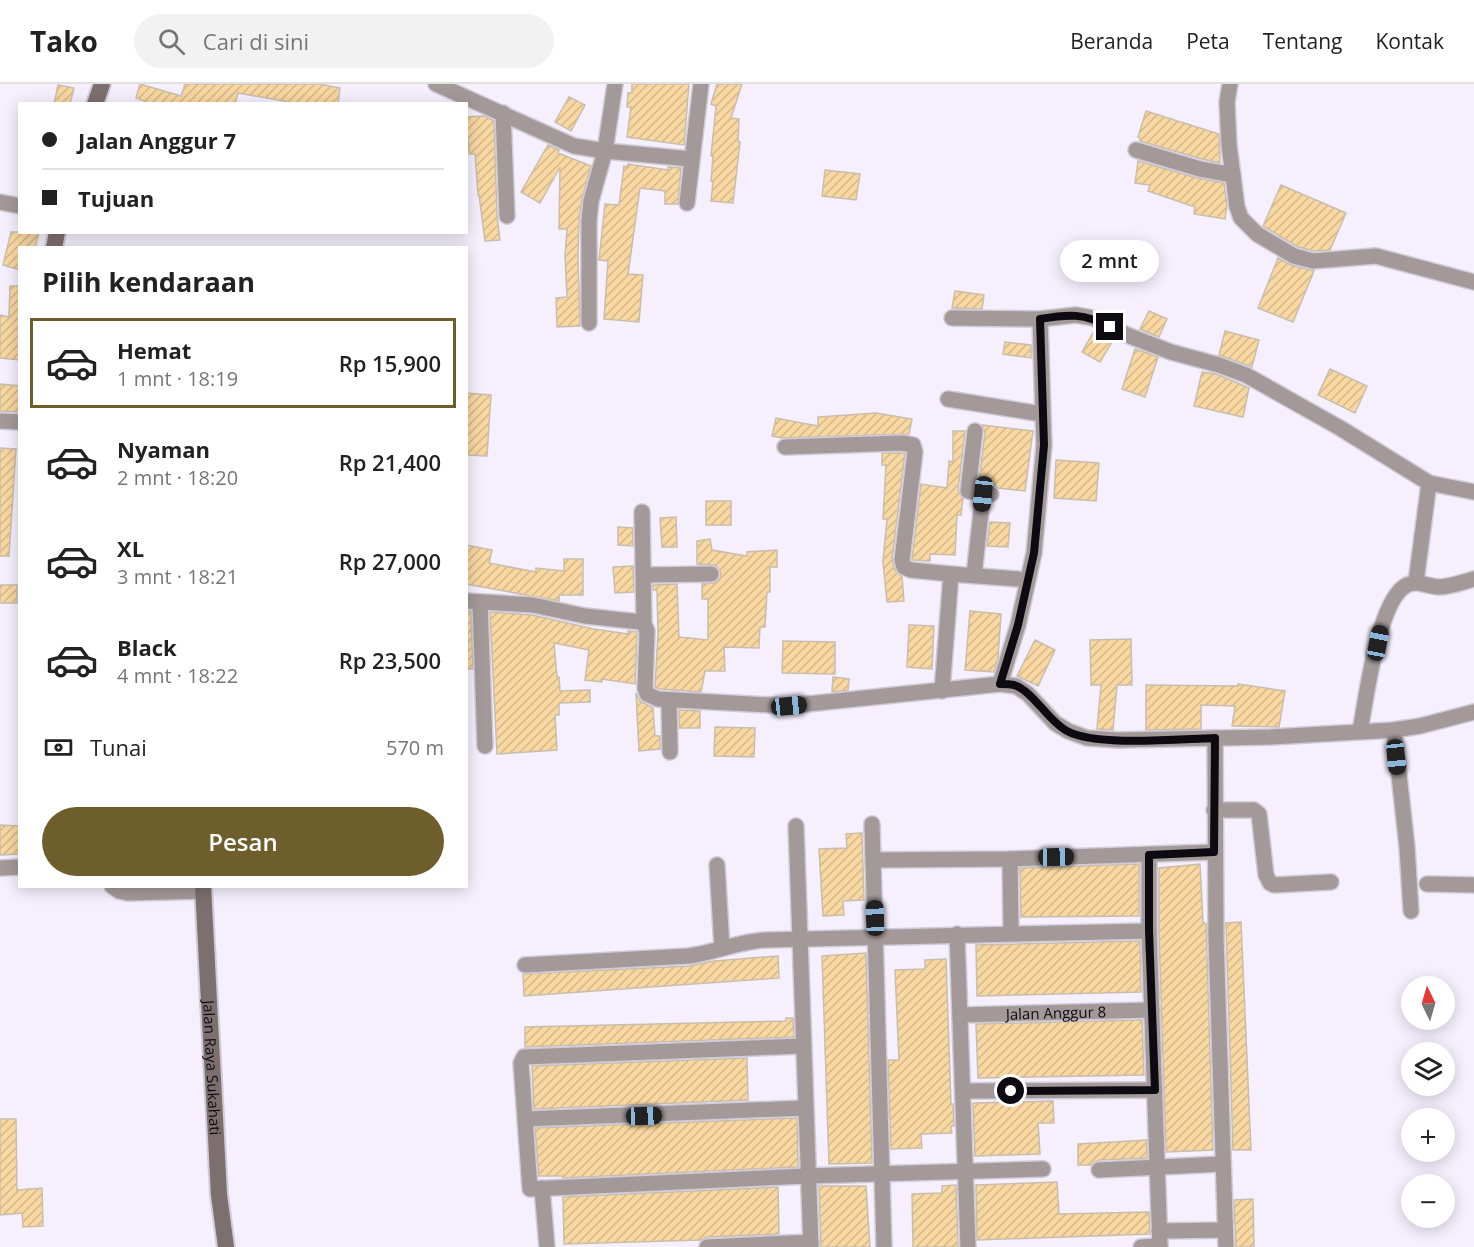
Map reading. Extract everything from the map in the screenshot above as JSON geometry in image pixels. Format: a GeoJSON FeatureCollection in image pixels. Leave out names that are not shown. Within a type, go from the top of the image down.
{"type":"FeatureCollection","features":[{"type":"Feature","properties":{"kind":"main road"},"geometry":{"type":"LineString","coordinates":[[96,102],[102,84]]}},
{"type":"Feature","properties":{"kind":"main road","name":"Jalan Raya Sukahati"},"geometry":{"type":"LineString","coordinates":[[203,889],[219,1195],[226,1247]]}},
{"type":"Feature","properties":{"kind":"street"},"geometry":{"type":"LineString","coordinates":[[436,84],[569,144],[605,151],[691,159]]}},
{"type":"Feature","properties":{"kind":"street"},"geometry":{"type":"LineString","coordinates":[[589,323],[591,201],[605,151],[615,84]]}},
{"type":"Feature","properties":{"kind":"street"},"geometry":{"type":"LineString","coordinates":[[687,203],[701,84]]}},
{"type":"Feature","properties":{"kind":"street"},"geometry":{"type":"LineString","coordinates":[[1230,84],[1227,102],[1229,145],[1237,207],[1241,218],[1257,234],[1293,256],[1312,261],[1376,256],[1474,282]]}},
{"type":"Feature","properties":{"kind":"street"},"geometry":{"type":"LineString","coordinates":[[503,113],[507,216]]}},
{"type":"Feature","properties":{"kind":"street"},"geometry":{"type":"LineString","coordinates":[[505,157],[522,123]]}},
{"type":"Feature","properties":{"kind":"street"},"geometry":{"type":"LineString","coordinates":[[1136,150],[1200,169],[1233,175]]}},
{"type":"Feature","properties":{"kind":"street"},"geometry":{"type":"LineString","coordinates":[[0,202],[18,206]]}},
{"type":"Feature","properties":{"kind":"street"},"geometry":{"type":"LineString","coordinates":[[952,318],[1040,319],[1076,315],[1093,318],[1127,335],[1171,352],[1246,375],[1340,428],[1430,483],[1474,492]]}},
{"type":"Feature","properties":{"kind":"street"},"geometry":{"type":"LineString","coordinates":[[1000,684],[1018,625],[1034,553],[1044,445],[1040,319]]}},
{"type":"Feature","properties":{"kind":"street"},"geometry":{"type":"LineString","coordinates":[[948,399],[1042,414]]}},
{"type":"Feature","properties":{"kind":"street"},"geometry":{"type":"LineString","coordinates":[[0,421],[18,422]]}},
{"type":"Feature","properties":{"kind":"street"},"geometry":{"type":"LineString","coordinates":[[974,575],[987,494],[968,491],[975,431]]}},
{"type":"Feature","properties":{"kind":"street"},"geometry":{"type":"LineString","coordinates":[[784,447],[902,443],[913,445],[915,452],[902,560],[904,567],[911,570],[1018,579]]}},
{"type":"Feature","properties":{"kind":"street"},"geometry":{"type":"LineString","coordinates":[[1416,582],[1430,483]]}},
{"type":"Feature","properties":{"kind":"street"},"geometry":{"type":"LineString","coordinates":[[642,512],[644,624],[647,631],[645,688],[652,697],[669,700],[789,706],[1000,684],[1016,686],[1028,694],[1055,723],[1068,731],[1087,738],[1118,741],[1394,730],[1420,726],[1474,712]]}},
{"type":"Feature","properties":{"kind":"street"},"geometry":{"type":"LineString","coordinates":[[644,575],[711,573]]}},
{"type":"Feature","properties":{"kind":"street"},"geometry":{"type":"LineString","coordinates":[[942,691],[951,574]]}},
{"type":"Feature","properties":{"kind":"street"},"geometry":{"type":"LineString","coordinates":[[1360,731],[1382,621],[1393,597],[1404,586],[1416,582],[1438,587],[1474,579]]}},
{"type":"Feature","properties":{"kind":"street"},"geometry":{"type":"LineString","coordinates":[[485,746],[473,601],[533,605],[585,616],[644,624]]}},
{"type":"Feature","properties":{"kind":"street"},"geometry":{"type":"LineString","coordinates":[[669,700],[670,752]]}},
{"type":"Feature","properties":{"kind":"street"},"geometry":{"type":"LineString","coordinates":[[1394,730],[1412,910]]}},
{"type":"Feature","properties":{"kind":"street"},"geometry":{"type":"LineString","coordinates":[[1215,738],[1214,852],[1226,1247]]}},
{"type":"Feature","properties":{"kind":"street"},"geometry":{"type":"LineString","coordinates":[[1214,810],[1254,810],[1259,814],[1266,875],[1270,883],[1274,885],[1331,882]]}},
{"type":"Feature","properties":{"kind":"street"},"geometry":{"type":"LineString","coordinates":[[872,824],[884,1247]]}},
{"type":"Feature","properties":{"kind":"street"},"geometry":{"type":"LineString","coordinates":[[707,1247],[811,1245],[796,826]]}},
{"type":"Feature","properties":{"kind":"street"},"geometry":{"type":"LineString","coordinates":[[873,860],[1010,859],[1214,852]]}},
{"type":"Feature","properties":{"kind":"street"},"geometry":{"type":"LineString","coordinates":[[1149,855],[1149,931],[1160,1241]]}},
{"type":"Feature","properties":{"kind":"street"},"geometry":{"type":"LineString","coordinates":[[1010,859],[1011,933]]}},
{"type":"Feature","properties":{"kind":"street"},"geometry":{"type":"LineString","coordinates":[[717,865],[722,948]]}},
{"type":"Feature","properties":{"kind":"street"},"geometry":{"type":"LineString","coordinates":[[0,868],[18,867]]}},
{"type":"Feature","properties":{"kind":"street"},"geometry":{"type":"LineString","coordinates":[[1427,884],[1474,885]]}},
{"type":"Feature","properties":{"kind":"street"},"geometry":{"type":"LineString","coordinates":[[115,888],[128,893],[203,889]]}},
{"type":"Feature","properties":{"kind":"street"},"geometry":{"type":"LineString","coordinates":[[525,965],[689,956],[709,953],[750,941],[957,934],[1149,931]]}},
{"type":"Feature","properties":{"kind":"street"},"geometry":{"type":"LineString","coordinates":[[957,934],[968,1247]]}},
{"type":"Feature","properties":{"kind":"street","name":"Jalan Anggur 8"},"geometry":{"type":"LineString","coordinates":[[960,1015],[1152,1010]]}},
{"type":"Feature","properties":{"kind":"street"},"geometry":{"type":"LineString","coordinates":[[803,1046],[524,1057],[521,1063],[530,1189],[807,1176],[1043,1169]]}},
{"type":"Feature","properties":{"kind":"street"},"geometry":{"type":"LineString","coordinates":[[963,1091],[1155,1090]]}},
{"type":"Feature","properties":{"kind":"street"},"geometry":{"type":"LineString","coordinates":[[526,1119],[805,1108]]}},
{"type":"Feature","properties":{"kind":"street"},"geometry":{"type":"LineString","coordinates":[[1099,1170],[1222,1164]]}},
{"type":"Feature","properties":{"kind":"street"},"geometry":{"type":"LineString","coordinates":[[542,1188],[547,1247]]}},
{"type":"Feature","properties":{"kind":"street"},"geometry":{"type":"LineString","coordinates":[[1141,1247],[1160,1241],[1225,1230]]}},
{"type":"Feature","properties":{"kind":"building"},"geometry":{"type":"Polygon","coordinates":[[[140,84],[181,96],[185,84],[320,84],[340,88],[338,102],[290,102],[238,93],[236,102],[147,102],[136,98],[140,84]]]}},
{"type":"Feature","properties":{"kind":"building"},"geometry":{"type":"Polygon","coordinates":[[[632,84],[689,84],[684,145],[627,137],[631,107],[627,107],[628,93],[632,93],[632,84]]]}},
{"type":"Feature","properties":{"kind":"building"},"geometry":{"type":"Polygon","coordinates":[[[717,84],[742,84],[731,118],[739,119],[738,142],[740,142],[733,203],[711,201],[713,156],[711,156],[716,106],[711,104],[717,84]]]}},
{"type":"Feature","properties":{"kind":"building"},"geometry":{"type":"Polygon","coordinates":[[[58,85],[74,88],[70,102],[54,102],[58,85]]]}},
{"type":"Feature","properties":{"kind":"building"},"geometry":{"type":"Polygon","coordinates":[[[569,97],[585,105],[571,131],[555,122],[569,97]]]}},
{"type":"Feature","properties":{"kind":"building"},"geometry":{"type":"Polygon","coordinates":[[[1146,111],[1219,134],[1220,163],[1140,141],[1138,137],[1146,111]]]}},
{"type":"Feature","properties":{"kind":"building"},"geometry":{"type":"Polygon","coordinates":[[[484,116],[494,121],[500,240],[485,241],[475,154],[469,154],[468,117],[484,116]]]}},
{"type":"Feature","properties":{"kind":"building"},"geometry":{"type":"Polygon","coordinates":[[[548,145],[559,150],[558,153],[591,166],[579,219],[580,326],[557,327],[556,298],[567,297],[565,256],[567,229],[559,229],[560,167],[540,203],[521,192],[548,145]]]}},
{"type":"Feature","properties":{"kind":"building"},"geometry":{"type":"Polygon","coordinates":[[[1138,161],[1197,178],[1224,183],[1227,206],[1225,219],[1194,214],[1195,207],[1148,191],[1150,185],[1135,183],[1138,161]]]}},
{"type":"Feature","properties":{"kind":"building"},"geometry":{"type":"Polygon","coordinates":[[[628,164],[668,170],[668,167],[681,168],[678,204],[665,204],[665,191],[640,188],[628,274],[643,275],[639,322],[604,319],[608,261],[599,260],[605,204],[619,205],[624,166],[627,167],[628,164]]]}},
{"type":"Feature","properties":{"kind":"building"},"geometry":{"type":"Polygon","coordinates":[[[825,170],[860,174],[856,200],[822,196],[825,170]]]}},
{"type":"Feature","properties":{"kind":"building"},"geometry":{"type":"Polygon","coordinates":[[[1281,185],[1346,213],[1330,250],[1314,251],[1298,247],[1263,226],[1281,185]]]}},
{"type":"Feature","properties":{"kind":"building"},"geometry":{"type":"Polygon","coordinates":[[[11,232],[38,234],[36,246],[18,246],[18,269],[3,265],[11,232]]]}},
{"type":"Feature","properties":{"kind":"building"},"geometry":{"type":"Polygon","coordinates":[[[1278,258],[1291,265],[1314,271],[1293,322],[1258,308],[1278,258]]]}},
{"type":"Feature","properties":{"kind":"building"},"geometry":{"type":"Polygon","coordinates":[[[10,286],[18,286],[18,360],[0,358],[0,315],[9,317],[10,286]]]}},
{"type":"Feature","properties":{"kind":"building"},"geometry":{"type":"Polygon","coordinates":[[[955,291],[984,295],[982,309],[952,308],[955,291]]]}},
{"type":"Feature","properties":{"kind":"building"},"geometry":{"type":"Polygon","coordinates":[[[1149,311],[1167,319],[1159,337],[1140,329],[1149,311]]]}},
{"type":"Feature","properties":{"kind":"building"},"geometry":{"type":"Polygon","coordinates":[[[1094,331],[1112,342],[1100,362],[1082,352],[1094,331]]]}},
{"type":"Feature","properties":{"kind":"building"},"geometry":{"type":"Polygon","coordinates":[[[1225,331],[1259,340],[1252,367],[1219,355],[1225,331]]]}},
{"type":"Feature","properties":{"kind":"building"},"geometry":{"type":"Polygon","coordinates":[[[1005,342],[1031,345],[1031,358],[1003,354],[1005,342]]]}},
{"type":"Feature","properties":{"kind":"building"},"geometry":{"type":"Polygon","coordinates":[[[1135,349],[1158,357],[1145,397],[1122,389],[1135,349]]]}},
{"type":"Feature","properties":{"kind":"building"},"geometry":{"type":"Polygon","coordinates":[[[1330,369],[1367,386],[1355,413],[1318,395],[1330,369]]]}},
{"type":"Feature","properties":{"kind":"building"},"geometry":{"type":"Polygon","coordinates":[[[1202,372],[1216,374],[1249,388],[1243,417],[1194,406],[1202,372]]]}},
{"type":"Feature","properties":{"kind":"building"},"geometry":{"type":"Polygon","coordinates":[[[0,384],[18,386],[18,412],[0,411],[0,384]]]}},
{"type":"Feature","properties":{"kind":"building"},"geometry":{"type":"Polygon","coordinates":[[[468,393],[491,395],[487,456],[468,455],[468,393]]]}},
{"type":"Feature","properties":{"kind":"building"},"geometry":{"type":"Polygon","coordinates":[[[876,413],[912,419],[909,434],[782,438],[772,436],[776,418],[818,426],[818,417],[876,413]]]}},
{"type":"Feature","properties":{"kind":"building"},"geometry":{"type":"Polygon","coordinates":[[[982,425],[1033,431],[1025,491],[979,483],[985,432],[982,425]]]}},
{"type":"Feature","properties":{"kind":"building"},"geometry":{"type":"Polygon","coordinates":[[[953,431],[965,431],[958,490],[963,499],[961,515],[957,515],[955,555],[930,554],[930,561],[913,560],[921,484],[947,488],[949,461],[953,462],[953,431]]]}},
{"type":"Feature","properties":{"kind":"building"},"geometry":{"type":"Polygon","coordinates":[[[0,448],[16,449],[9,556],[0,556],[0,448]]]}},
{"type":"Feature","properties":{"kind":"building"},"geometry":{"type":"Polygon","coordinates":[[[882,453],[905,453],[892,559],[895,570],[902,577],[904,601],[887,602],[883,561],[887,519],[883,519],[886,465],[882,465],[882,453]]]}},
{"type":"Feature","properties":{"kind":"building"},"geometry":{"type":"Polygon","coordinates":[[[1056,460],[1099,463],[1096,501],[1054,498],[1056,460]]]}},
{"type":"Feature","properties":{"kind":"building"},"geometry":{"type":"Polygon","coordinates":[[[706,501],[731,501],[731,525],[706,525],[706,501]]]}},
{"type":"Feature","properties":{"kind":"building"},"geometry":{"type":"Polygon","coordinates":[[[676,517],[677,547],[662,547],[660,518],[676,517]]]}},
{"type":"Feature","properties":{"kind":"building"},"geometry":{"type":"Polygon","coordinates":[[[990,522],[1010,523],[1008,547],[987,546],[990,522]]]}},
{"type":"Feature","properties":{"kind":"building"},"geometry":{"type":"Polygon","coordinates":[[[618,527],[633,528],[633,546],[618,545],[618,527]]]}},
{"type":"Feature","properties":{"kind":"building"},"geometry":{"type":"Polygon","coordinates":[[[710,539],[712,550],[747,556],[747,552],[777,550],[777,567],[770,567],[770,592],[767,592],[765,627],[760,627],[759,648],[724,647],[725,671],[705,671],[701,692],[660,689],[655,687],[658,634],[657,590],[653,590],[653,585],[677,584],[679,637],[708,640],[708,599],[702,599],[702,584],[715,583],[721,573],[715,565],[697,564],[697,541],[710,539]]]}},
{"type":"Feature","properties":{"kind":"building"},"geometry":{"type":"Polygon","coordinates":[[[468,545],[492,550],[489,563],[536,572],[536,568],[564,571],[564,559],[583,559],[583,595],[559,595],[559,601],[468,584],[468,545]]]}},
{"type":"Feature","properties":{"kind":"building"},"geometry":{"type":"Polygon","coordinates":[[[633,566],[634,592],[615,593],[613,567],[633,566]]]}},
{"type":"Feature","properties":{"kind":"building"},"geometry":{"type":"Polygon","coordinates":[[[0,585],[17,585],[17,603],[0,603],[0,585]]]}},
{"type":"Feature","properties":{"kind":"building"},"geometry":{"type":"Polygon","coordinates":[[[468,611],[471,611],[473,669],[468,669],[468,611]]]}},
{"type":"Feature","properties":{"kind":"building"},"geometry":{"type":"Polygon","coordinates":[[[970,611],[1001,614],[998,658],[994,672],[965,670],[970,611]]]}},
{"type":"Feature","properties":{"kind":"building"},"geometry":{"type":"Polygon","coordinates":[[[490,612],[532,615],[628,634],[628,631],[637,632],[635,684],[602,679],[602,682],[585,680],[589,650],[554,643],[560,691],[590,690],[590,702],[559,703],[559,715],[555,715],[557,750],[497,754],[490,612]]]}},
{"type":"Feature","properties":{"kind":"building"},"geometry":{"type":"Polygon","coordinates":[[[909,625],[934,626],[932,669],[907,667],[909,625]]]}},
{"type":"Feature","properties":{"kind":"building"},"geometry":{"type":"Polygon","coordinates":[[[1131,639],[1132,685],[1117,685],[1113,730],[1097,729],[1101,685],[1091,685],[1090,640],[1131,639]]]}},
{"type":"Feature","properties":{"kind":"building"},"geometry":{"type":"Polygon","coordinates":[[[1035,640],[1055,650],[1038,686],[1017,676],[1035,640]]]}},
{"type":"Feature","properties":{"kind":"building"},"geometry":{"type":"Polygon","coordinates":[[[783,641],[835,642],[835,674],[782,673],[783,641]]]}},
{"type":"Feature","properties":{"kind":"building"},"geometry":{"type":"Polygon","coordinates":[[[833,677],[849,679],[848,690],[832,692],[833,677]]]}},
{"type":"Feature","properties":{"kind":"building"},"geometry":{"type":"Polygon","coordinates":[[[1238,684],[1285,691],[1279,727],[1232,726],[1235,706],[1201,705],[1201,729],[1146,730],[1146,685],[1238,686],[1238,684]]]}},
{"type":"Feature","properties":{"kind":"building"},"geometry":{"type":"Polygon","coordinates":[[[636,693],[640,701],[653,708],[655,736],[660,736],[660,749],[639,751],[636,693]]]}},
{"type":"Feature","properties":{"kind":"building"},"geometry":{"type":"Polygon","coordinates":[[[679,710],[700,711],[700,728],[679,728],[679,710]]]}},
{"type":"Feature","properties":{"kind":"building"},"geometry":{"type":"Polygon","coordinates":[[[715,727],[755,728],[754,757],[714,756],[715,727]]]}},
{"type":"Feature","properties":{"kind":"building"},"geometry":{"type":"Polygon","coordinates":[[[0,825],[18,826],[18,854],[0,855],[0,825]]]}},
{"type":"Feature","properties":{"kind":"building"},"geometry":{"type":"Polygon","coordinates":[[[862,833],[864,900],[843,901],[844,915],[823,916],[819,849],[847,848],[846,834],[862,833]]]}},
{"type":"Feature","properties":{"kind":"building"},"geometry":{"type":"Polygon","coordinates":[[[1139,864],[1139,916],[1021,917],[1020,868],[1139,864]]]}},
{"type":"Feature","properties":{"kind":"building"},"geometry":{"type":"Polygon","coordinates":[[[1200,864],[1203,922],[1206,924],[1213,1150],[1166,1152],[1159,868],[1200,864]]]}},
{"type":"Feature","properties":{"kind":"building"},"geometry":{"type":"Polygon","coordinates":[[[1241,922],[1251,1150],[1233,1150],[1226,923],[1241,922]]]}},
{"type":"Feature","properties":{"kind":"building"},"geometry":{"type":"Polygon","coordinates":[[[1140,941],[1141,992],[977,996],[976,945],[1140,941]]]}},
{"type":"Feature","properties":{"kind":"building"},"geometry":{"type":"Polygon","coordinates":[[[866,953],[872,1163],[829,1164],[822,956],[866,953]]]}},
{"type":"Feature","properties":{"kind":"building"},"geometry":{"type":"Polygon","coordinates":[[[778,956],[779,978],[524,996],[523,974],[690,966],[714,961],[778,956]]]}},
{"type":"Feature","properties":{"kind":"building"},"geometry":{"type":"Polygon","coordinates":[[[946,959],[951,1104],[953,1104],[954,1126],[951,1126],[952,1133],[921,1134],[922,1148],[891,1149],[888,1060],[899,1060],[895,970],[925,969],[925,960],[946,959]]]}},
{"type":"Feature","properties":{"kind":"building"},"geometry":{"type":"Polygon","coordinates":[[[786,1018],[793,1018],[794,1037],[525,1047],[525,1027],[786,1021],[786,1018]]]}},
{"type":"Feature","properties":{"kind":"building"},"geometry":{"type":"Polygon","coordinates":[[[1142,1020],[1144,1075],[978,1078],[976,1024],[1142,1020]]]}},
{"type":"Feature","properties":{"kind":"building"},"geometry":{"type":"Polygon","coordinates":[[[747,1058],[748,1100],[534,1109],[532,1066],[747,1058]]]}},
{"type":"Feature","properties":{"kind":"building"},"geometry":{"type":"Polygon","coordinates":[[[1053,1101],[1054,1123],[1038,1123],[1040,1154],[975,1156],[973,1103],[1053,1101]]]}},
{"type":"Feature","properties":{"kind":"building"},"geometry":{"type":"Polygon","coordinates":[[[797,1118],[798,1167],[563,1178],[563,1176],[539,1176],[535,1128],[797,1118]]]}},
{"type":"Feature","properties":{"kind":"building"},"geometry":{"type":"Polygon","coordinates":[[[0,1119],[16,1119],[17,1190],[42,1188],[43,1226],[23,1227],[22,1213],[0,1215],[0,1119]]]}},
{"type":"Feature","properties":{"kind":"building"},"geometry":{"type":"Polygon","coordinates":[[[1147,1140],[1147,1158],[1099,1160],[1091,1165],[1078,1165],[1078,1144],[1147,1140]]]}},
{"type":"Feature","properties":{"kind":"building"},"geometry":{"type":"Polygon","coordinates":[[[1057,1182],[1059,1214],[1149,1212],[1150,1234],[977,1240],[976,1185],[1057,1182]]]}},
{"type":"Feature","properties":{"kind":"building"},"geometry":{"type":"Polygon","coordinates":[[[956,1185],[958,1247],[913,1247],[912,1194],[942,1193],[942,1186],[956,1185]]]}},
{"type":"Feature","properties":{"kind":"building"},"geometry":{"type":"Polygon","coordinates":[[[819,1186],[866,1186],[870,1247],[821,1247],[819,1186]]]}},
{"type":"Feature","properties":{"kind":"building"},"geometry":{"type":"Polygon","coordinates":[[[778,1187],[779,1234],[707,1237],[701,1240],[564,1244],[563,1197],[778,1187]]]}},
{"type":"Feature","properties":{"kind":"building"},"geometry":{"type":"Polygon","coordinates":[[[1253,1199],[1254,1247],[1236,1247],[1234,1200],[1253,1199]]]}},
{"type":"Feature","properties":{"kind":"route"},"geometry":{"type":"LineString","coordinates":[[1011,1091],[1155,1090],[1149,931],[1149,855],[1214,852],[1215,738],[1118,741],[1087,738],[1055,723],[1028,694],[1016,686],[1000,684],[1018,625],[1034,553],[1044,445],[1040,319],[1076,315],[1093,318],[1110,327]]}}]}
